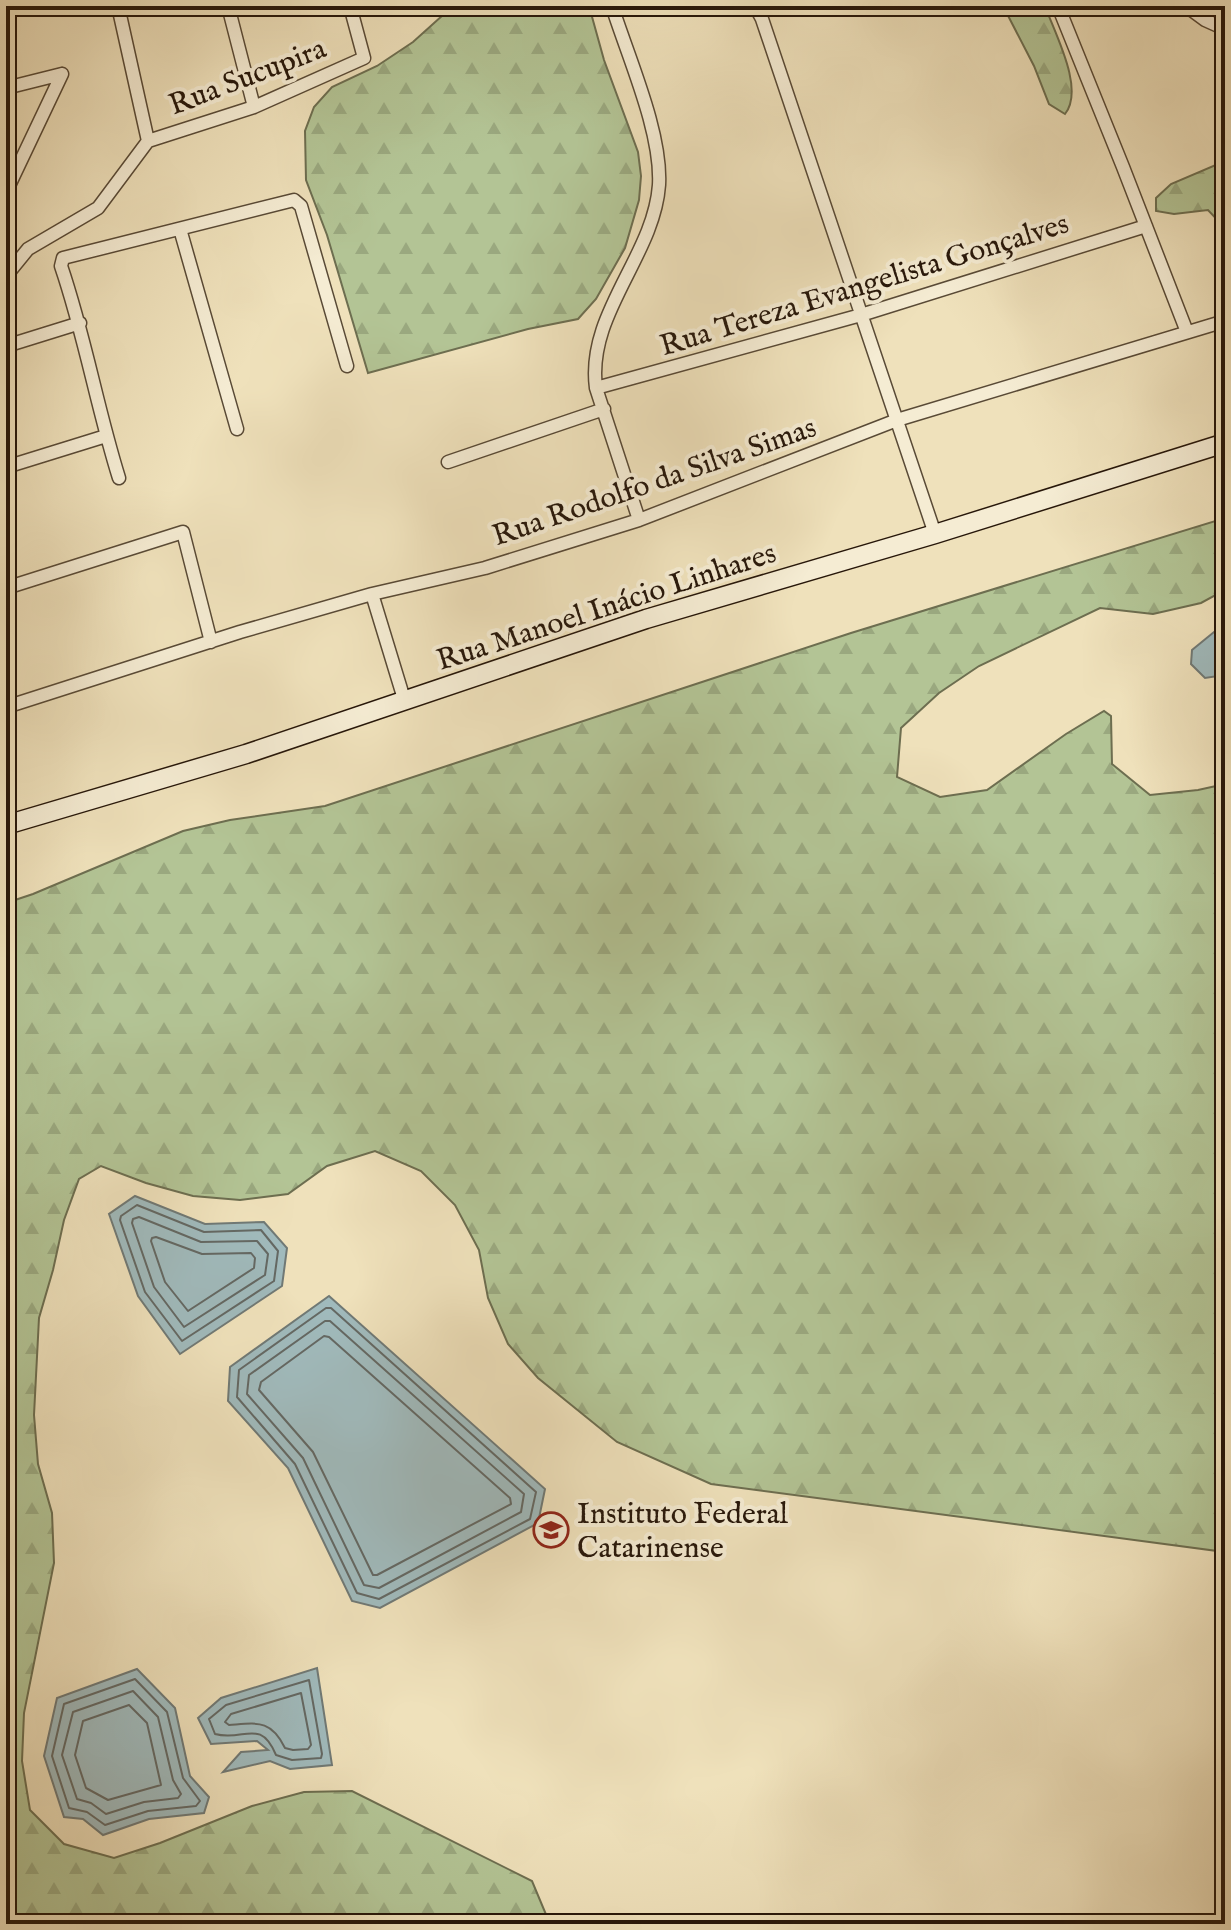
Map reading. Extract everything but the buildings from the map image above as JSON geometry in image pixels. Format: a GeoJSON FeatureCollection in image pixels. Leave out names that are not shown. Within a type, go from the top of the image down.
{"type":"FeatureCollection","features":[{"type":"Feature","properties":{"kind":"main road","name":"Rua Manoel Inácio Linhares"},"geometry":{"type":"LineString","coordinates":[[6,825],[246,754],[646,619],[935,534],[1225,443]]}},
{"type":"Feature","properties":{"kind":"street"},"geometry":{"type":"LineString","coordinates":[[6,276],[28,249],[98,208],[148,141],[118,6]]}},
{"type":"Feature","properties":{"kind":"street"},"geometry":{"type":"LineString","coordinates":[[228,6],[254,107]]}},
{"type":"Feature","properties":{"kind":"street","name":"Rua Sucupira"},"geometry":{"type":"LineString","coordinates":[[148,141],[254,107],[364,58],[350,6]]}},
{"type":"Feature","properties":{"kind":"street"},"geometry":{"type":"LineString","coordinates":[[612,6],[653,135],[659,185],[648,225],[596,344],[593,367],[596,388],[639,520]]}},
{"type":"Feature","properties":{"kind":"street"},"geometry":{"type":"LineString","coordinates":[[755,6],[762,19],[935,534]]}},
{"type":"Feature","properties":{"kind":"street"},"geometry":{"type":"LineString","coordinates":[[1058,6],[1187,332]]}},
{"type":"Feature","properties":{"kind":"street"},"geometry":{"type":"LineString","coordinates":[[1186,6],[1205,20],[1225,29]]}},
{"type":"Feature","properties":{"kind":"street"},"geometry":{"type":"LineString","coordinates":[[6,88],[62,74],[6,192]]}},
{"type":"Feature","properties":{"kind":"street"},"geometry":{"type":"LineString","coordinates":[[119,478],[80,323],[61,266],[63,258],[294,200],[299,202],[347,366]]}},
{"type":"Feature","properties":{"kind":"street","name":"Rua Tereza Evangelista Gonçalves"},"geometry":{"type":"LineString","coordinates":[[596,388],[861,315],[1146,226]]}},
{"type":"Feature","properties":{"kind":"street"},"geometry":{"type":"LineString","coordinates":[[180,229],[237,429]]}},
{"type":"Feature","properties":{"kind":"street","name":"Rua Rodolfo da Silva Simas"},"geometry":{"type":"LineString","coordinates":[[6,707],[372,594],[485,568],[639,520],[897,420],[1225,321]]}},
{"type":"Feature","properties":{"kind":"street"},"geometry":{"type":"LineString","coordinates":[[6,346],[80,323]]}},
{"type":"Feature","properties":{"kind":"street"},"geometry":{"type":"LineString","coordinates":[[448,462],[604,409]]}},
{"type":"Feature","properties":{"kind":"street"},"geometry":{"type":"LineString","coordinates":[[6,467],[106,436]]}},
{"type":"Feature","properties":{"kind":"street"},"geometry":{"type":"LineString","coordinates":[[6,588],[183,532],[211,642]]}},
{"type":"Feature","properties":{"kind":"street"},"geometry":{"type":"LineString","coordinates":[[372,594],[404,699]]}},
{"type":"Feature","properties":{"kind":"green space"},"geometry":{"type":"Polygon","coordinates":[[[453,6],[589,6],[604,60],[638,152],[641,176],[639,200],[625,248],[596,299],[578,319],[528,329],[368,373],[327,235],[306,180],[305,131],[314,107],[332,87],[377,66],[413,42],[453,6]]]}},
{"type":"Feature","properties":{"kind":"green space"},"geometry":{"type":"Polygon","coordinates":[[[1003,6],[1045,6],[1070,76],[1072,91],[1065,114],[1049,104],[1034,66],[1003,6]]]}},
{"type":"Feature","properties":{"kind":"green space"},"geometry":{"type":"Polygon","coordinates":[[[1225,161],[1225,228],[1208,210],[1174,214],[1156,211],[1156,198],[1171,184],[1225,161]]]}},
{"type":"Feature","properties":{"kind":"green space"},"geometry":{"type":"Polygon","coordinates":[[[1225,518],[1225,590],[1201,603],[1153,614],[1100,608],[979,666],[939,693],[901,728],[897,777],[940,797],[987,790],[1104,711],[1111,716],[1112,764],[1150,795],[1225,784],[1225,1552],[711,1484],[617,1442],[538,1378],[508,1344],[488,1298],[479,1250],[455,1205],[421,1171],[375,1151],[327,1166],[288,1194],[240,1200],[193,1196],[101,1166],[79,1179],[64,1220],[39,1318],[34,1415],[38,1464],[52,1513],[54,1563],[24,1713],[22,1761],[30,1810],[64,1844],[114,1858],[252,1806],[304,1792],[352,1791],[532,1881],[550,1924],[6,1924],[6,903],[183,831],[230,820],[325,806],[851,633],[1225,518]]]}},
{"type":"Feature","properties":{"kind":"water"},"geometry":{"type":"Polygon","coordinates":[[[1225,623],[1225,675],[1205,678],[1191,664],[1192,650],[1225,623]]]}},
{"type":"Feature","properties":{"kind":"water"},"geometry":{"type":"Polygon","coordinates":[[[135,1196],[205,1224],[264,1222],[287,1248],[282,1286],[180,1354],[138,1296],[109,1214],[135,1196]]]}},
{"type":"Feature","properties":{"kind":"water"},"geometry":{"type":"Polygon","coordinates":[[[329,1296],[545,1489],[538,1523],[380,1608],[352,1601],[288,1468],[228,1401],[230,1367],[329,1296]]]}},
{"type":"Feature","properties":{"kind":"water"},"geometry":{"type":"Polygon","coordinates":[[[317,1668],[332,1765],[290,1769],[270,1761],[223,1772],[241,1752],[268,1750],[257,1741],[211,1744],[198,1718],[221,1698],[317,1668]]]}},
{"type":"Feature","properties":{"kind":"water"},"geometry":{"type":"Polygon","coordinates":[[[137,1669],[175,1708],[190,1776],[209,1797],[204,1813],[149,1819],[103,1835],[83,1819],[64,1817],[44,1756],[57,1698],[137,1669]]]}},
{"type":"Feature","properties":{"kind":"place","name":"Instituto Federal Catarinense"},"geometry":{"type":"Point","coordinates":[551,1530]}}]}
